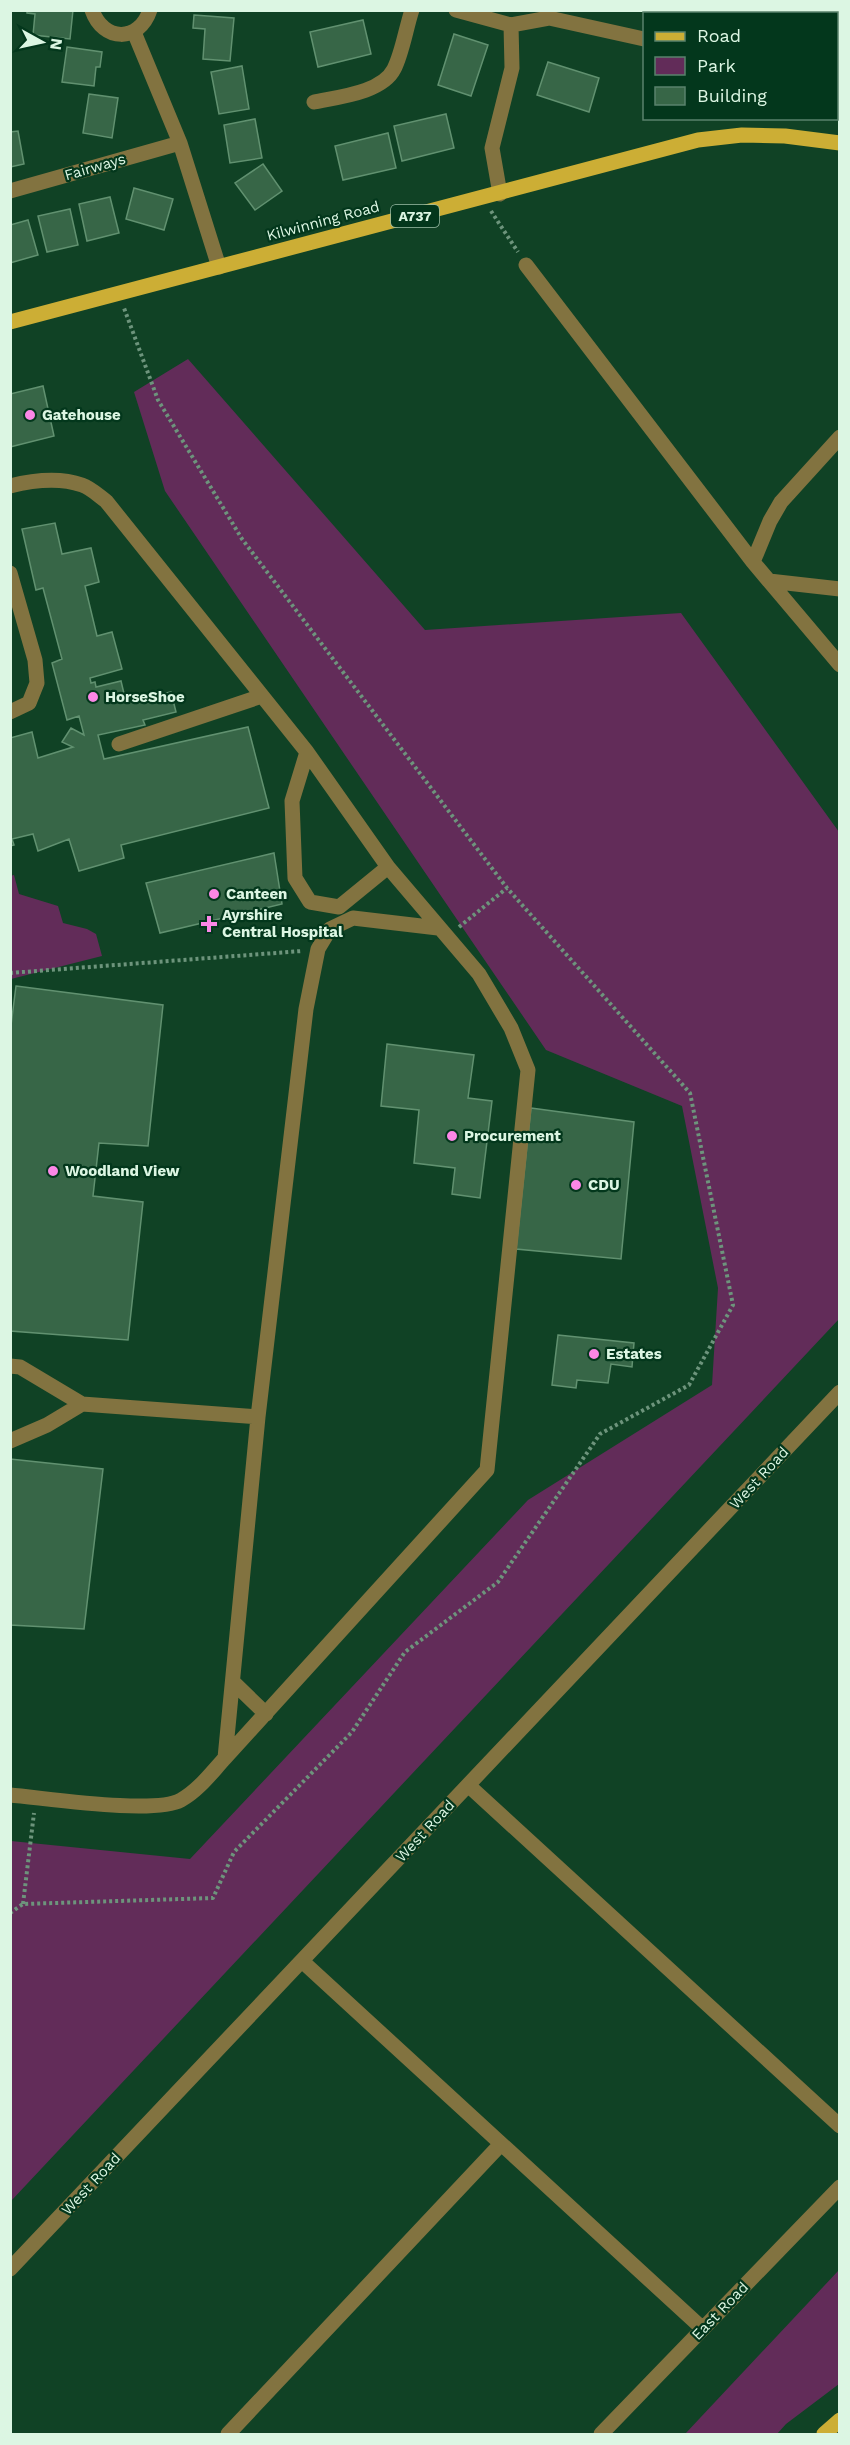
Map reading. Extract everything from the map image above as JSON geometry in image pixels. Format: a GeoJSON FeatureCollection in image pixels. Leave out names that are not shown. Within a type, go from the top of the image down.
{"type":"FeatureCollection","features":[{"type":"Feature","properties":{"kind":"main road","name":"Kilwinning Road"},"geometry":{"type":"LineString","coordinates":[[10,322],[698,140],[742,135],[785,136],[840,143]]}},
{"type":"Feature","properties":{"kind":"main road","name":"Kilwinning Road"},"geometry":{"type":"LineString","coordinates":[[822,142],[840,153]]}},
{"type":"Feature","properties":{"kind":"main road"},"geometry":{"type":"LineString","coordinates":[[824,2434],[840,2420]]}},
{"type":"Feature","properties":{"kind":"street"},"geometry":{"type":"LineString","coordinates":[[92,10],[96,21],[103,29],[124,35],[134,32],[146,21],[150,10]]}},
{"type":"Feature","properties":{"kind":"street"},"geometry":{"type":"LineString","coordinates":[[314,102],[363,92],[387,78],[394,69],[412,10]]}},
{"type":"Feature","properties":{"kind":"street"},"geometry":{"type":"LineString","coordinates":[[456,10],[511,25],[549,18],[643,39]]}},
{"type":"Feature","properties":{"kind":"street"},"geometry":{"type":"LineString","coordinates":[[500,194],[492,148],[512,68],[511,25]]}},
{"type":"Feature","properties":{"kind":"street"},"geometry":{"type":"LineString","coordinates":[[134,32],[180,143],[219,267]]}},
{"type":"Feature","properties":{"kind":"street","name":"Fairways"},"geometry":{"type":"LineString","coordinates":[[10,191],[180,143]]}},
{"type":"Feature","properties":{"kind":"street"},"geometry":{"type":"LineString","coordinates":[[526,265],[753,562],[840,665]]}},
{"type":"Feature","properties":{"kind":"street"},"geometry":{"type":"LineString","coordinates":[[753,562],[770,521],[781,502],[840,437]]}},
{"type":"Feature","properties":{"kind":"street"},"geometry":{"type":"LineString","coordinates":[[10,486],[36,480],[54,480],[84,485],[106,501],[307,752],[388,867],[479,974],[511,1028],[528,1070],[487,1470],[266,1714],[197,1788],[181,1800],[166,1805],[145,1807],[10,1795]]}},
{"type":"Feature","properties":{"kind":"street"},"geometry":{"type":"LineString","coordinates":[[10,573],[35,660],[37,683],[29,703],[10,712]]}},
{"type":"Feature","properties":{"kind":"street"},"geometry":{"type":"LineString","coordinates":[[770,581],[840,589]]}},
{"type":"Feature","properties":{"kind":"street"},"geometry":{"type":"LineString","coordinates":[[119,744],[262,696]]}},
{"type":"Feature","properties":{"kind":"street"},"geometry":{"type":"LineString","coordinates":[[307,752],[292,801],[295,878],[310,902],[339,907],[388,867]]}},
{"type":"Feature","properties":{"kind":"street"},"geometry":{"type":"LineString","coordinates":[[225,1758],[258,1417],[306,1009],[318,949],[330,929],[353,918],[443,932]]}},
{"type":"Feature","properties":{"kind":"street"},"geometry":{"type":"LineString","coordinates":[[10,1366],[20,1367],[82,1404],[258,1417]]}},
{"type":"Feature","properties":{"kind":"street","name":"West Road"},"geometry":{"type":"LineString","coordinates":[[10,2269],[840,1392]]}},
{"type":"Feature","properties":{"kind":"street"},"geometry":{"type":"LineString","coordinates":[[10,1441],[47,1425],[82,1404]]}},
{"type":"Feature","properties":{"kind":"street"},"geometry":{"type":"LineString","coordinates":[[232,1682],[266,1714]]}},
{"type":"Feature","properties":{"kind":"street"},"geometry":{"type":"LineString","coordinates":[[468,1785],[840,2126]]}},
{"type":"Feature","properties":{"kind":"street"},"geometry":{"type":"LineString","coordinates":[[302,1961],[703,2329]]}},
{"type":"Feature","properties":{"kind":"street"},"geometry":{"type":"LineString","coordinates":[[228,2434],[501,2144]]}},
{"type":"Feature","properties":{"kind":"street","name":"East Road"},"geometry":{"type":"LineString","coordinates":[[601,2434],[840,2187]]}},
{"type":"Feature","properties":{"kind":"path"},"geometry":{"type":"LineString","coordinates":[[483,198],[526,265]]}},
{"type":"Feature","properties":{"kind":"path"},"geometry":{"type":"LineString","coordinates":[[10,1913],[22,1904],[213,1898],[234,1852],[352,1732],[405,1652],[498,1582],[600,1434],[689,1385],[733,1305],[690,1093],[507,888],[242,539],[158,400],[119,294]]}},
{"type":"Feature","properties":{"kind":"path"},"geometry":{"type":"LineString","coordinates":[[443,932],[507,888]]}},
{"type":"Feature","properties":{"kind":"path"},"geometry":{"type":"LineString","coordinates":[[10,973],[318,949]]}},
{"type":"Feature","properties":{"kind":"path"},"geometry":{"type":"LineString","coordinates":[[22,1904],[36,1797]]}},
{"type":"Feature","properties":{"kind":"green space"},"geometry":{"type":"Polygon","coordinates":[[[188,359],[425,630],[681,613],[839,832],[839,1319],[11,2201],[11,1841],[190,1859],[528,1500],[712,1385],[718,1288],[682,1106],[546,1050],[165,491],[134,392],[188,359]]]}},
{"type":"Feature","properties":{"kind":"green space"},"geometry":{"type":"Polygon","coordinates":[[[14,875],[19,894],[58,906],[63,923],[87,929],[96,934],[102,956],[11,979],[10,876],[14,875]]]}},
{"type":"Feature","properties":{"kind":"green space"},"geometry":{"type":"Polygon","coordinates":[[[839,2270],[839,2384],[786,2424],[777,2434],[685,2434],[839,2270]]]}},
{"type":"Feature","properties":{"kind":"building"},"geometry":{"type":"Polygon","coordinates":[[[27,10],[73,10],[70,39],[33,35],[35,14],[27,13],[27,10]]]}},
{"type":"Feature","properties":{"kind":"building"},"geometry":{"type":"Polygon","coordinates":[[[194,15],[234,18],[230,61],[203,59],[205,29],[193,28],[194,15]]]}},
{"type":"Feature","properties":{"kind":"building"},"geometry":{"type":"Polygon","coordinates":[[[363,20],[371,54],[318,67],[310,32],[363,20]]]}},
{"type":"Feature","properties":{"kind":"building"},"geometry":{"type":"Polygon","coordinates":[[[454,34],[488,45],[471,96],[438,85],[454,34]]]}},
{"type":"Feature","properties":{"kind":"building"},"geometry":{"type":"Polygon","coordinates":[[[67,47],[102,52],[100,67],[96,67],[94,86],[62,82],[67,47]]]}},
{"type":"Feature","properties":{"kind":"building"},"geometry":{"type":"Polygon","coordinates":[[[548,62],[599,78],[589,112],[537,95],[548,62]]]}},
{"type":"Feature","properties":{"kind":"building"},"geometry":{"type":"Polygon","coordinates":[[[242,66],[249,109],[219,114],[211,72],[242,66]]]}},
{"type":"Feature","properties":{"kind":"building"},"geometry":{"type":"Polygon","coordinates":[[[89,94],[118,98],[112,138],[83,133],[89,94]]]}},
{"type":"Feature","properties":{"kind":"building"},"geometry":{"type":"Polygon","coordinates":[[[446,114],[454,148],[402,161],[394,126],[446,114]]]}},
{"type":"Feature","properties":{"kind":"building"},"geometry":{"type":"Polygon","coordinates":[[[255,119],[262,158],[230,163],[224,125],[255,119]]]}},
{"type":"Feature","properties":{"kind":"building"},"geometry":{"type":"Polygon","coordinates":[[[18,131],[24,164],[10,167],[10,132],[18,131]]]}},
{"type":"Feature","properties":{"kind":"building"},"geometry":{"type":"Polygon","coordinates":[[[388,133],[396,168],[343,180],[335,146],[388,133]]]}},
{"type":"Feature","properties":{"kind":"building"},"geometry":{"type":"Polygon","coordinates":[[[263,164],[282,191],[255,210],[235,183],[263,164]]]}},
{"type":"Feature","properties":{"kind":"building"},"geometry":{"type":"Polygon","coordinates":[[[134,188],[173,199],[164,230],[126,219],[134,188]]]}},
{"type":"Feature","properties":{"kind":"building"},"geometry":{"type":"Polygon","coordinates":[[[110,197],[119,233],[87,241],[79,204],[110,197]]]}},
{"type":"Feature","properties":{"kind":"building"},"geometry":{"type":"Polygon","coordinates":[[[70,209],[78,245],[47,252],[38,216],[70,209]]]}},
{"type":"Feature","properties":{"kind":"building"},"geometry":{"type":"Polygon","coordinates":[[[28,220],[38,255],[10,263],[10,225],[28,220]]]}},
{"type":"Feature","properties":{"kind":"building","name":"Gatehouse"},"geometry":{"type":"Polygon","coordinates":[[[43,386],[54,436],[10,447],[10,394],[43,386]]]}},
{"type":"Feature","properties":{"kind":"building","name":"HorseShoe"},"geometry":{"type":"Polygon","coordinates":[[[55,523],[62,554],[91,548],[99,582],[85,586],[97,636],[112,632],[122,669],[90,678],[91,683],[95,682],[96,687],[121,681],[126,702],[171,692],[176,712],[143,720],[145,725],[98,735],[104,759],[248,727],[269,808],[121,845],[124,858],[79,871],[69,839],[38,851],[33,834],[12,839],[14,845],[10,846],[10,738],[32,732],[38,758],[73,747],[62,742],[71,728],[84,735],[79,716],[67,720],[52,663],[62,659],[43,588],[36,590],[22,529],[55,523]]]}},
{"type":"Feature","properties":{"kind":"building","name":"Canteen"},"geometry":{"type":"Polygon","coordinates":[[[274,853],[282,904],[160,933],[146,883],[274,853]]]}},
{"type":"Feature","properties":{"kind":"building","name":"Woodland View"},"geometry":{"type":"Polygon","coordinates":[[[16,986],[163,1005],[148,1146],[99,1143],[93,1196],[143,1202],[128,1340],[10,1331],[10,1033],[16,986]]]}},
{"type":"Feature","properties":{"kind":"building","name":"Procurement"},"geometry":{"type":"Polygon","coordinates":[[[387,1044],[474,1055],[468,1098],[492,1101],[480,1198],[452,1194],[455,1168],[414,1163],[419,1110],[381,1106],[387,1044]]]}},
{"type":"Feature","properties":{"kind":"building","name":"CDU"},"geometry":{"type":"Polygon","coordinates":[[[531,1108],[634,1122],[621,1259],[516,1249],[531,1108]]]}},
{"type":"Feature","properties":{"kind":"building","name":"Estates"},"geometry":{"type":"Polygon","coordinates":[[[558,1335],[634,1343],[632,1367],[611,1364],[608,1383],[577,1380],[576,1388],[552,1385],[558,1335]]]}},
{"type":"Feature","properties":{"kind":"building"},"geometry":{"type":"Polygon","coordinates":[[[10,1459],[103,1469],[84,1629],[10,1625],[10,1459]]]}},
{"type":"Feature","properties":{"kind":"place","name":"Gatehouse"},"geometry":{"type":"Point","coordinates":[30,415]}},
{"type":"Feature","properties":{"kind":"place","name":"HorseShoe"},"geometry":{"type":"Point","coordinates":[93,697]}},
{"type":"Feature","properties":{"kind":"place","name":"Canteen"},"geometry":{"type":"Point","coordinates":[214,894]}},
{"type":"Feature","properties":{"kind":"place","name":"Ayrshire Central Hospital"},"geometry":{"type":"Point","coordinates":[209,924]}},
{"type":"Feature","properties":{"kind":"place","name":"Procurement"},"geometry":{"type":"Point","coordinates":[452,1136]}},
{"type":"Feature","properties":{"kind":"place","name":"Woodland View"},"geometry":{"type":"Point","coordinates":[53,1171]}},
{"type":"Feature","properties":{"kind":"place","name":"CDU"},"geometry":{"type":"Point","coordinates":[576,1185]}},
{"type":"Feature","properties":{"kind":"place","name":"Estates"},"geometry":{"type":"Point","coordinates":[594,1354]}}]}
